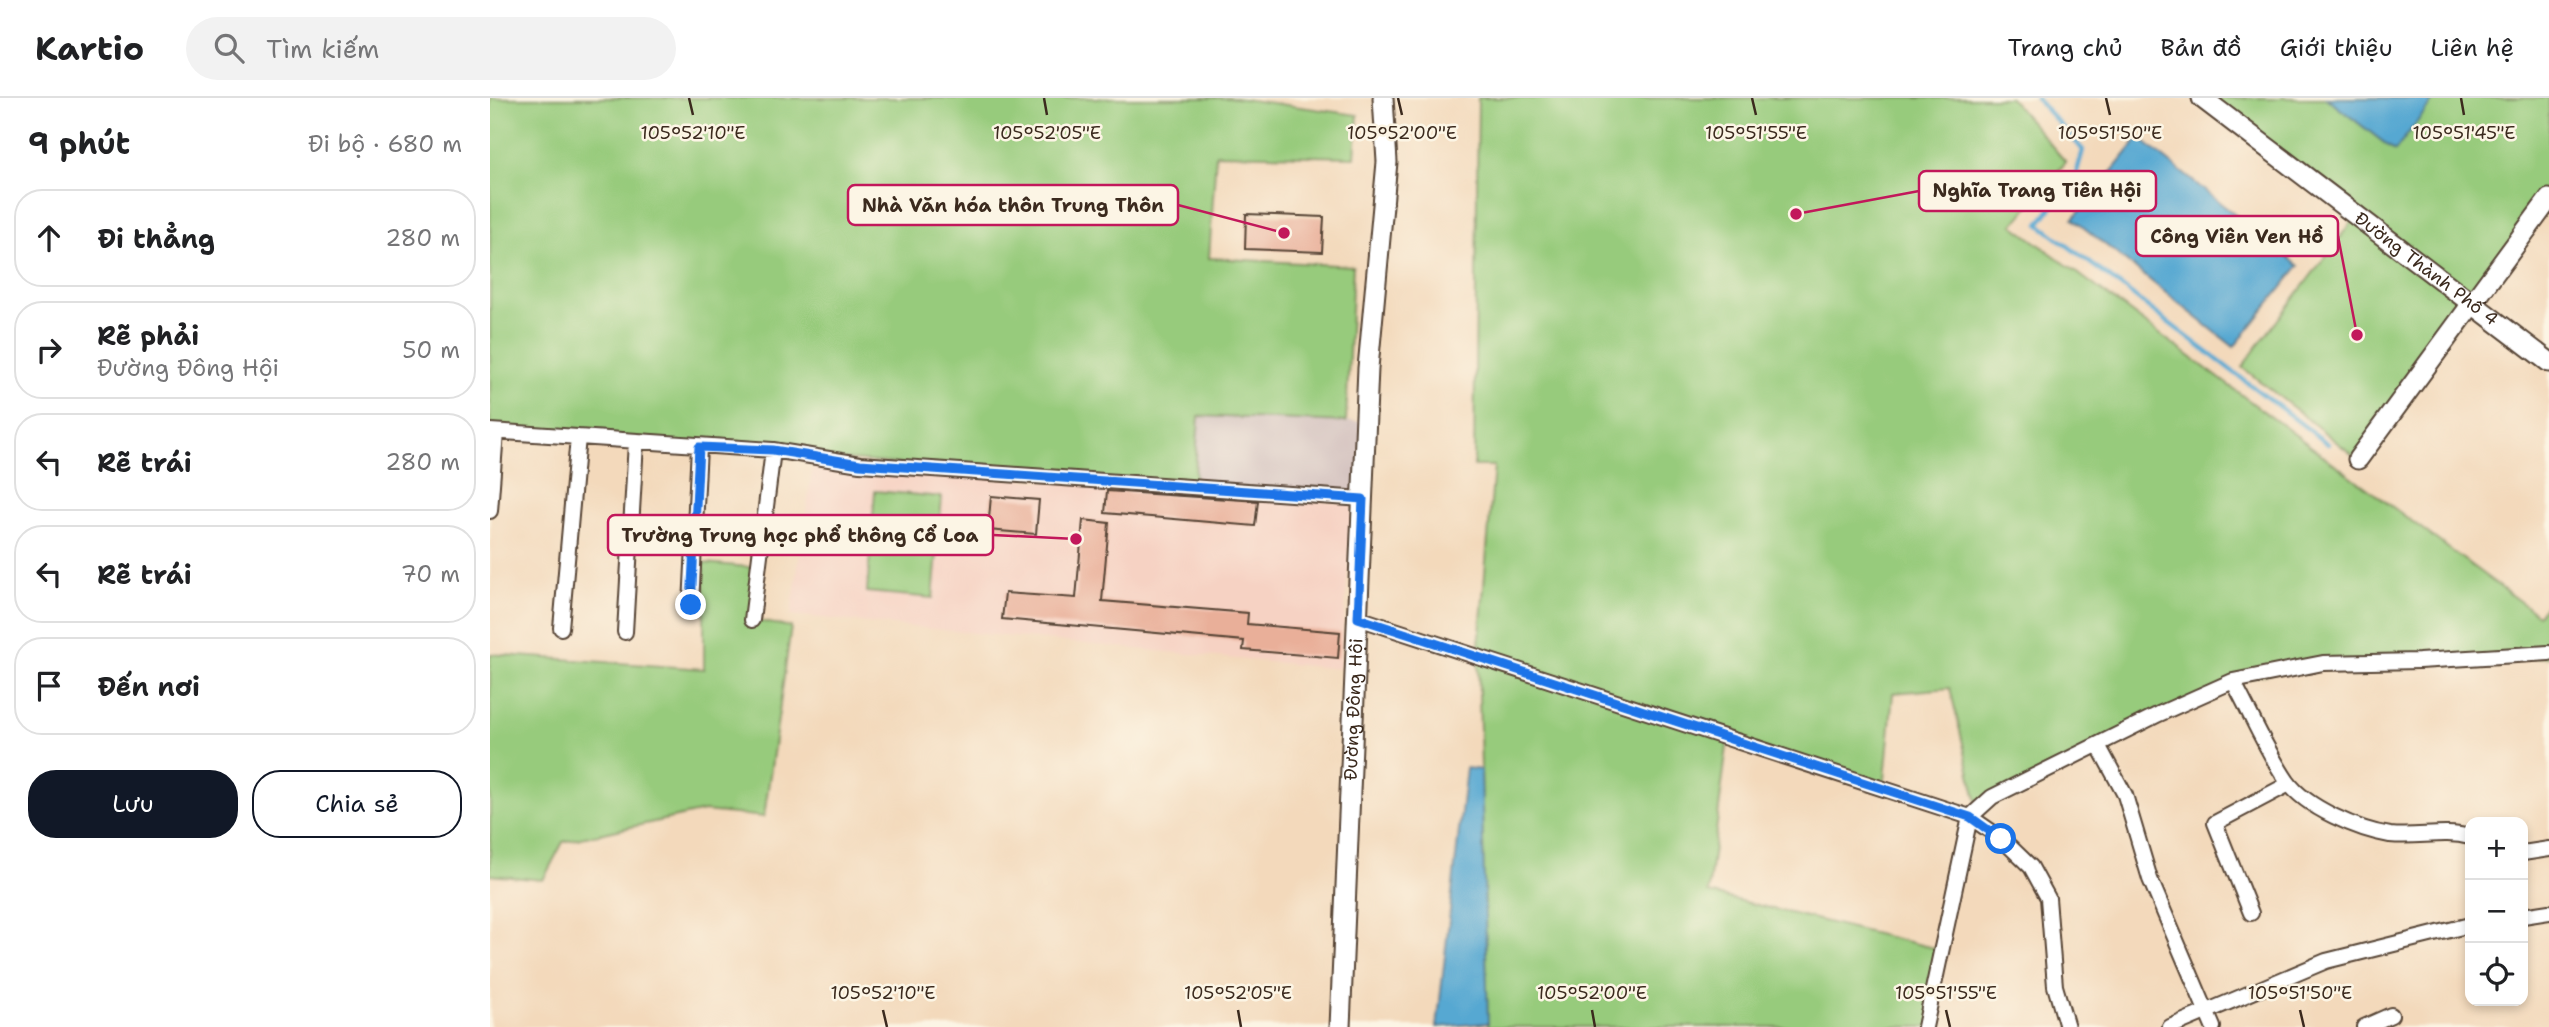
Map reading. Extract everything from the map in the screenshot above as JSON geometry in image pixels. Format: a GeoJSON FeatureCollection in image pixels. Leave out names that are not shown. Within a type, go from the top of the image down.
{"type":"FeatureCollection","features":[{"type":"Feature","properties":{"kind":"street","name":"Đường Đông Hội"},"geometry":{"type":"LineString","coordinates":[[1340,1027],[1368,368],[1387,162],[1384,98]]}},
{"type":"Feature","properties":{"kind":"street","name":"Đường Thành Phố 4"},"geometry":{"type":"LineString","coordinates":[[2202,98],[2549,362]]}},
{"type":"Feature","properties":{"kind":"street"},"geometry":{"type":"LineString","coordinates":[[2358,459],[2549,200]]}},
{"type":"Feature","properties":{"kind":"street"},"geometry":{"type":"LineString","coordinates":[[490,511],[493,432],[773,450],[860,464],[1363,499]]}},
{"type":"Feature","properties":{"kind":"street"},"geometry":{"type":"LineString","coordinates":[[561,628],[578,437]]}},
{"type":"Feature","properties":{"kind":"street"},"geometry":{"type":"LineString","coordinates":[[625,632],[636,442]]}},
{"type":"Feature","properties":{"kind":"street"},"geometry":{"type":"LineString","coordinates":[[691,605],[699,447]]}},
{"type":"Feature","properties":{"kind":"street"},"geometry":{"type":"LineString","coordinates":[[752,620],[773,450]]}},
{"type":"Feature","properties":{"kind":"street"},"geometry":{"type":"LineString","coordinates":[[1358,618],[1970,817],[2001,839],[2031,867],[2048,898],[2055,986],[2067,1027]]}},
{"type":"Feature","properties":{"kind":"street"},"geometry":{"type":"LineString","coordinates":[[1925,1027],[1970,817],[1992,797],[2233,681],[2323,663],[2419,661],[2549,653]]}},
{"type":"Feature","properties":{"kind":"street"},"geometry":{"type":"LineString","coordinates":[[2233,681],[2289,783],[2329,815],[2370,832],[2413,838],[2454,833],[2465,836]]}},
{"type":"Feature","properties":{"kind":"street"},"geometry":{"type":"LineString","coordinates":[[2098,745],[2125,795],[2150,879],[2213,1027]]}},
{"type":"Feature","properties":{"kind":"street"},"geometry":{"type":"LineString","coordinates":[[2251,913],[2215,823],[2289,783]]}},
{"type":"Feature","properties":{"kind":"street"},"geometry":{"type":"LineString","coordinates":[[2528,852],[2549,849]]}},
{"type":"Feature","properties":{"kind":"street"},"geometry":{"type":"LineString","coordinates":[[2528,915],[2549,912]]}},
{"type":"Feature","properties":{"kind":"street"},"geometry":{"type":"LineString","coordinates":[[2170,1027],[2326,961],[2465,926]]}},
{"type":"Feature","properties":{"kind":"street"},"geometry":{"type":"LineString","coordinates":[[2364,1027],[2392,1016]]}},
{"type":"Feature","properties":{"kind":"shaded area"},"geometry":{"type":"Polygon","coordinates":[[[1198,416],[1366,422],[1363,499],[1194,487],[1198,416]]]}},
{"type":"Feature","properties":{"kind":"shaded area"},"geometry":{"type":"Polygon","coordinates":[[[813,464],[1353,504],[1340,669],[791,615],[813,464]]]}},
{"type":"Feature","properties":{"kind":"green space"},"geometry":{"type":"Polygon","coordinates":[[[490,98],[1236,98],[1358,115],[1355,157],[1216,154],[1209,258],[1353,266],[1346,422],[1199,416],[1194,487],[490,432],[490,98]]]}},
{"type":"Feature","properties":{"kind":"green space"},"geometry":{"type":"Polygon","coordinates":[[[1478,98],[2010,98],[2066,162],[2013,225],[2538,615],[2549,602],[2549,657],[2323,663],[2233,681],[1978,808],[1950,688],[1893,693],[1884,790],[1728,739],[1708,893],[1942,950],[1936,1027],[1488,1027],[1478,657],[1494,466],[1474,466],[1478,98]]]}},
{"type":"Feature","properties":{"kind":"green space"},"geometry":{"type":"Polygon","coordinates":[[[2202,98],[2326,98],[2395,151],[2435,98],[2549,98],[2549,199],[2358,459],[2242,367],[2356,216],[2202,98]]]}},
{"type":"Feature","properties":{"kind":"green space"},"geometry":{"type":"Polygon","coordinates":[[[875,491],[942,497],[933,598],[867,592],[875,491]]]}},
{"type":"Feature","properties":{"kind":"green space"},"geometry":{"type":"Polygon","coordinates":[[[704,563],[759,568],[753,620],[791,627],[764,817],[704,811],[563,842],[543,880],[490,875],[490,654],[704,669],[704,563]]]}},
{"type":"Feature","properties":{"kind":"water"},"geometry":{"type":"Polygon","coordinates":[[[2326,98],[2435,98],[2395,151],[2326,98]]]}},
{"type":"Feature","properties":{"kind":"water"},"geometry":{"type":"Polygon","coordinates":[[[2139,138],[2299,266],[2234,347],[2073,219],[2139,138]]]}},
{"type":"Feature","properties":{"kind":"water"},"geometry":{"type":"Polygon","coordinates":[[[1466,768],[1481,770],[1488,1023],[1437,1027],[1466,768]]]}},
{"type":"Feature","properties":{"kind":"building"},"geometry":{"type":"Polygon","coordinates":[[[1246,214],[1324,217],[1322,252],[1245,249],[1246,214]]]}},
{"type":"Feature","properties":{"kind":"building"},"geometry":{"type":"Polygon","coordinates":[[[1107,491],[1258,501],[1255,526],[1105,513],[1107,491]]]}},
{"type":"Feature","properties":{"kind":"building"},"geometry":{"type":"Polygon","coordinates":[[[991,496],[1039,500],[1036,534],[988,530],[991,496]]]}},
{"type":"Feature","properties":{"kind":"building"},"geometry":{"type":"Polygon","coordinates":[[[1083,520],[1109,523],[1102,601],[1248,613],[1247,624],[1340,632],[1338,658],[1243,650],[1244,641],[1002,619],[1005,593],[1076,598],[1083,520]]]}},
{"type":"Feature","properties":{"kind":"waterway"},"geometry":{"type":"LineString","coordinates":[[2036,98],[2083,150],[2076,175],[2039,224],[2328,444]]}},
{"type":"Feature","properties":{"kind":"place","name":"Nghĩa Trang Tiên Hội"},"geometry":{"type":"Point","coordinates":[1796,214]}},
{"type":"Feature","properties":{"kind":"place","name":"Nhà Văn hóa thôn Trung Thôn"},"geometry":{"type":"Point","coordinates":[1284,233]}},
{"type":"Feature","properties":{"kind":"place","name":"Công Viên Ven Hồ"},"geometry":{"type":"Point","coordinates":[2357,335]}},
{"type":"Feature","properties":{"kind":"place","name":"Trường Trung học phổ thông Cổ Loa"},"geometry":{"type":"Point","coordinates":[1076,539]}},
{"type":"Feature","properties":{"kind":"route"},"geometry":{"type":"LineString","coordinates":[[691,605],[699,447],[773,450],[860,464],[1363,499],[1358,618],[1970,817],[2001,839]]}}]}
